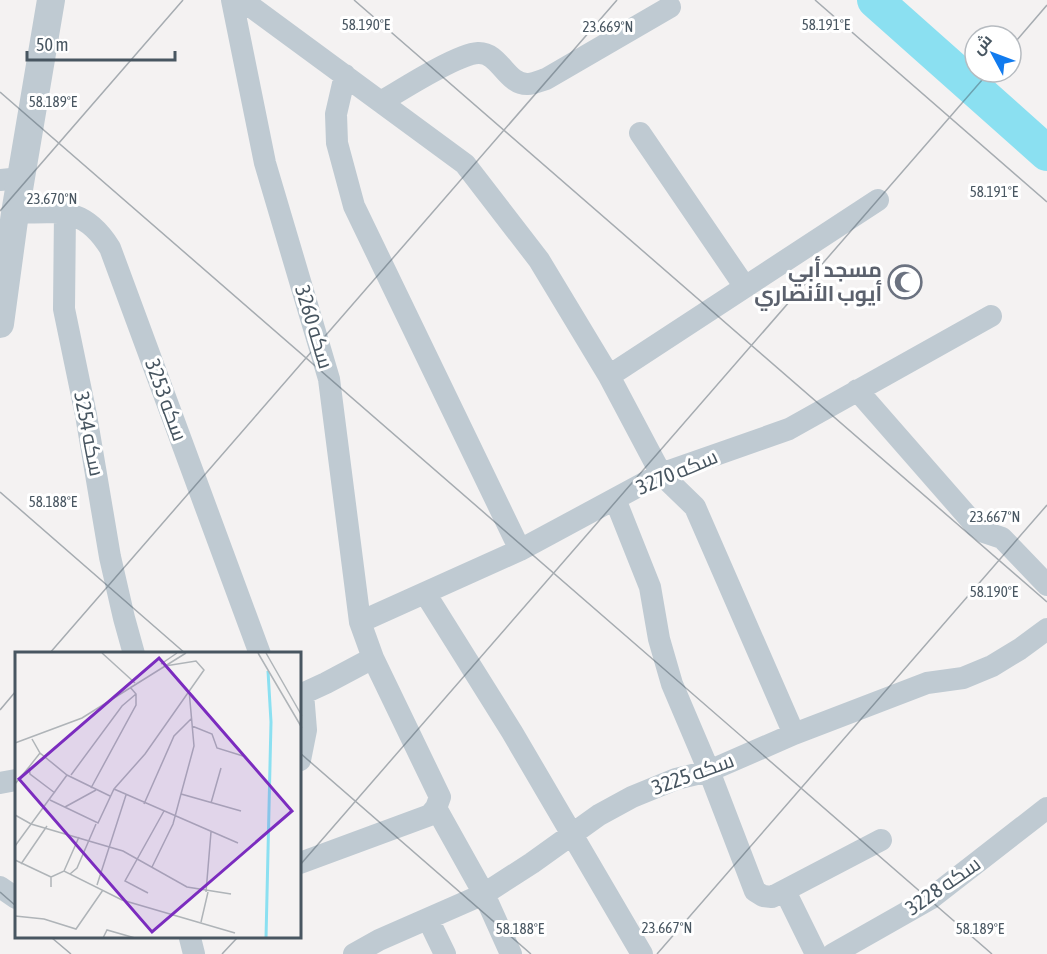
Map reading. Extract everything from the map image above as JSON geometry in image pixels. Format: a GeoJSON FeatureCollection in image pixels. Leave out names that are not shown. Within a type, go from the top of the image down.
{"type":"FeatureCollection","features":[{"type":"Feature","properties":{"kind":"street","name":"سكه 3260"},"geometry":{"type":"LineString","coordinates":[[232,0],[265,163],[330,379],[360,622],[373,658],[440,797],[436,808]]}},
{"type":"Feature","properties":{"kind":"street"},"geometry":{"type":"LineString","coordinates":[[242,0],[465,164],[539,260],[609,376],[661,474],[695,507],[794,734]]}},
{"type":"Feature","properties":{"kind":"street"},"geometry":{"type":"LineString","coordinates":[[0,324],[15,213],[11,179],[47,1]]}},
{"type":"Feature","properties":{"kind":"street"},"geometry":{"type":"LineString","coordinates":[[381,102],[458,59],[478,52],[491,57],[513,78],[526,84],[546,79],[670,7]]}},
{"type":"Feature","properties":{"kind":"street"},"geometry":{"type":"LineString","coordinates":[[345,75],[336,114],[337,143],[354,206],[520,550]]}},
{"type":"Feature","properties":{"kind":"street"},"geometry":{"type":"LineString","coordinates":[[640,133],[745,287]]}},
{"type":"Feature","properties":{"kind":"street"},"geometry":{"type":"LineString","coordinates":[[609,376],[878,200]]}},
{"type":"Feature","properties":{"kind":"street","name":"سكه 3253"},"geometry":{"type":"LineString","coordinates":[[15,213],[65,212],[99,231],[110,248],[259,652]]}},
{"type":"Feature","properties":{"kind":"street","name":"سكه 3254"},"geometry":{"type":"LineString","coordinates":[[65,212],[64,309],[86,416],[110,556],[133,652]]}},
{"type":"Feature","properties":{"kind":"street","name":"سكه 3270"},"geometry":{"type":"LineString","coordinates":[[360,622],[520,550],[661,474],[789,429],[991,316]]}},
{"type":"Feature","properties":{"kind":"street"},"geometry":{"type":"LineString","coordinates":[[857,390],[976,526],[984,532],[1002,538],[1047,585]]}},
{"type":"Feature","properties":{"kind":"street"},"geometry":{"type":"LineString","coordinates":[[615,499],[650,587],[658,639],[672,684],[709,771],[755,891],[763,896],[772,897],[881,840]]}},
{"type":"Feature","properties":{"kind":"street"},"geometry":{"type":"LineString","coordinates":[[425,593],[572,833],[642,954]]}},
{"type":"Feature","properties":{"kind":"street","name":"سكه 3225"},"geometry":{"type":"LineString","coordinates":[[354,954],[380,940],[484,894],[599,815],[632,797],[676,779],[709,771],[794,734],[927,683],[963,678],[992,666],[1020,650],[1047,628]]}},
{"type":"Feature","properties":{"kind":"street"},"geometry":{"type":"LineString","coordinates":[[302,750],[306,729],[302,694],[373,658]]}},
{"type":"Feature","properties":{"kind":"street"},"geometry":{"type":"LineString","coordinates":[[0,783],[15,780]]}},
{"type":"Feature","properties":{"kind":"street"},"geometry":{"type":"LineString","coordinates":[[302,862],[430,815],[436,808],[484,894],[511,954]]}},
{"type":"Feature","properties":{"kind":"street","name":"سكه 3228"},"geometry":{"type":"LineString","coordinates":[[833,954],[930,899],[1047,808]]}},
{"type":"Feature","properties":{"kind":"street"},"geometry":{"type":"LineString","coordinates":[[0,886],[15,897]]}},
{"type":"Feature","properties":{"kind":"street"},"geometry":{"type":"LineString","coordinates":[[785,891],[816,954]]}},
{"type":"Feature","properties":{"kind":"street"},"geometry":{"type":"LineString","coordinates":[[428,919],[445,954]]}},
{"type":"Feature","properties":{"kind":"street"},"geometry":{"type":"LineString","coordinates":[[190,939],[194,954]]}},
{"type":"Feature","properties":{"kind":"waterway"},"geometry":{"type":"LineString","coordinates":[[875,0],[1047,153]]}},
{"type":"Feature","properties":{"kind":"place","name":"مسجد أبي أيوب الأنصاري"},"geometry":{"type":"Point","coordinates":[905,282]}}]}
